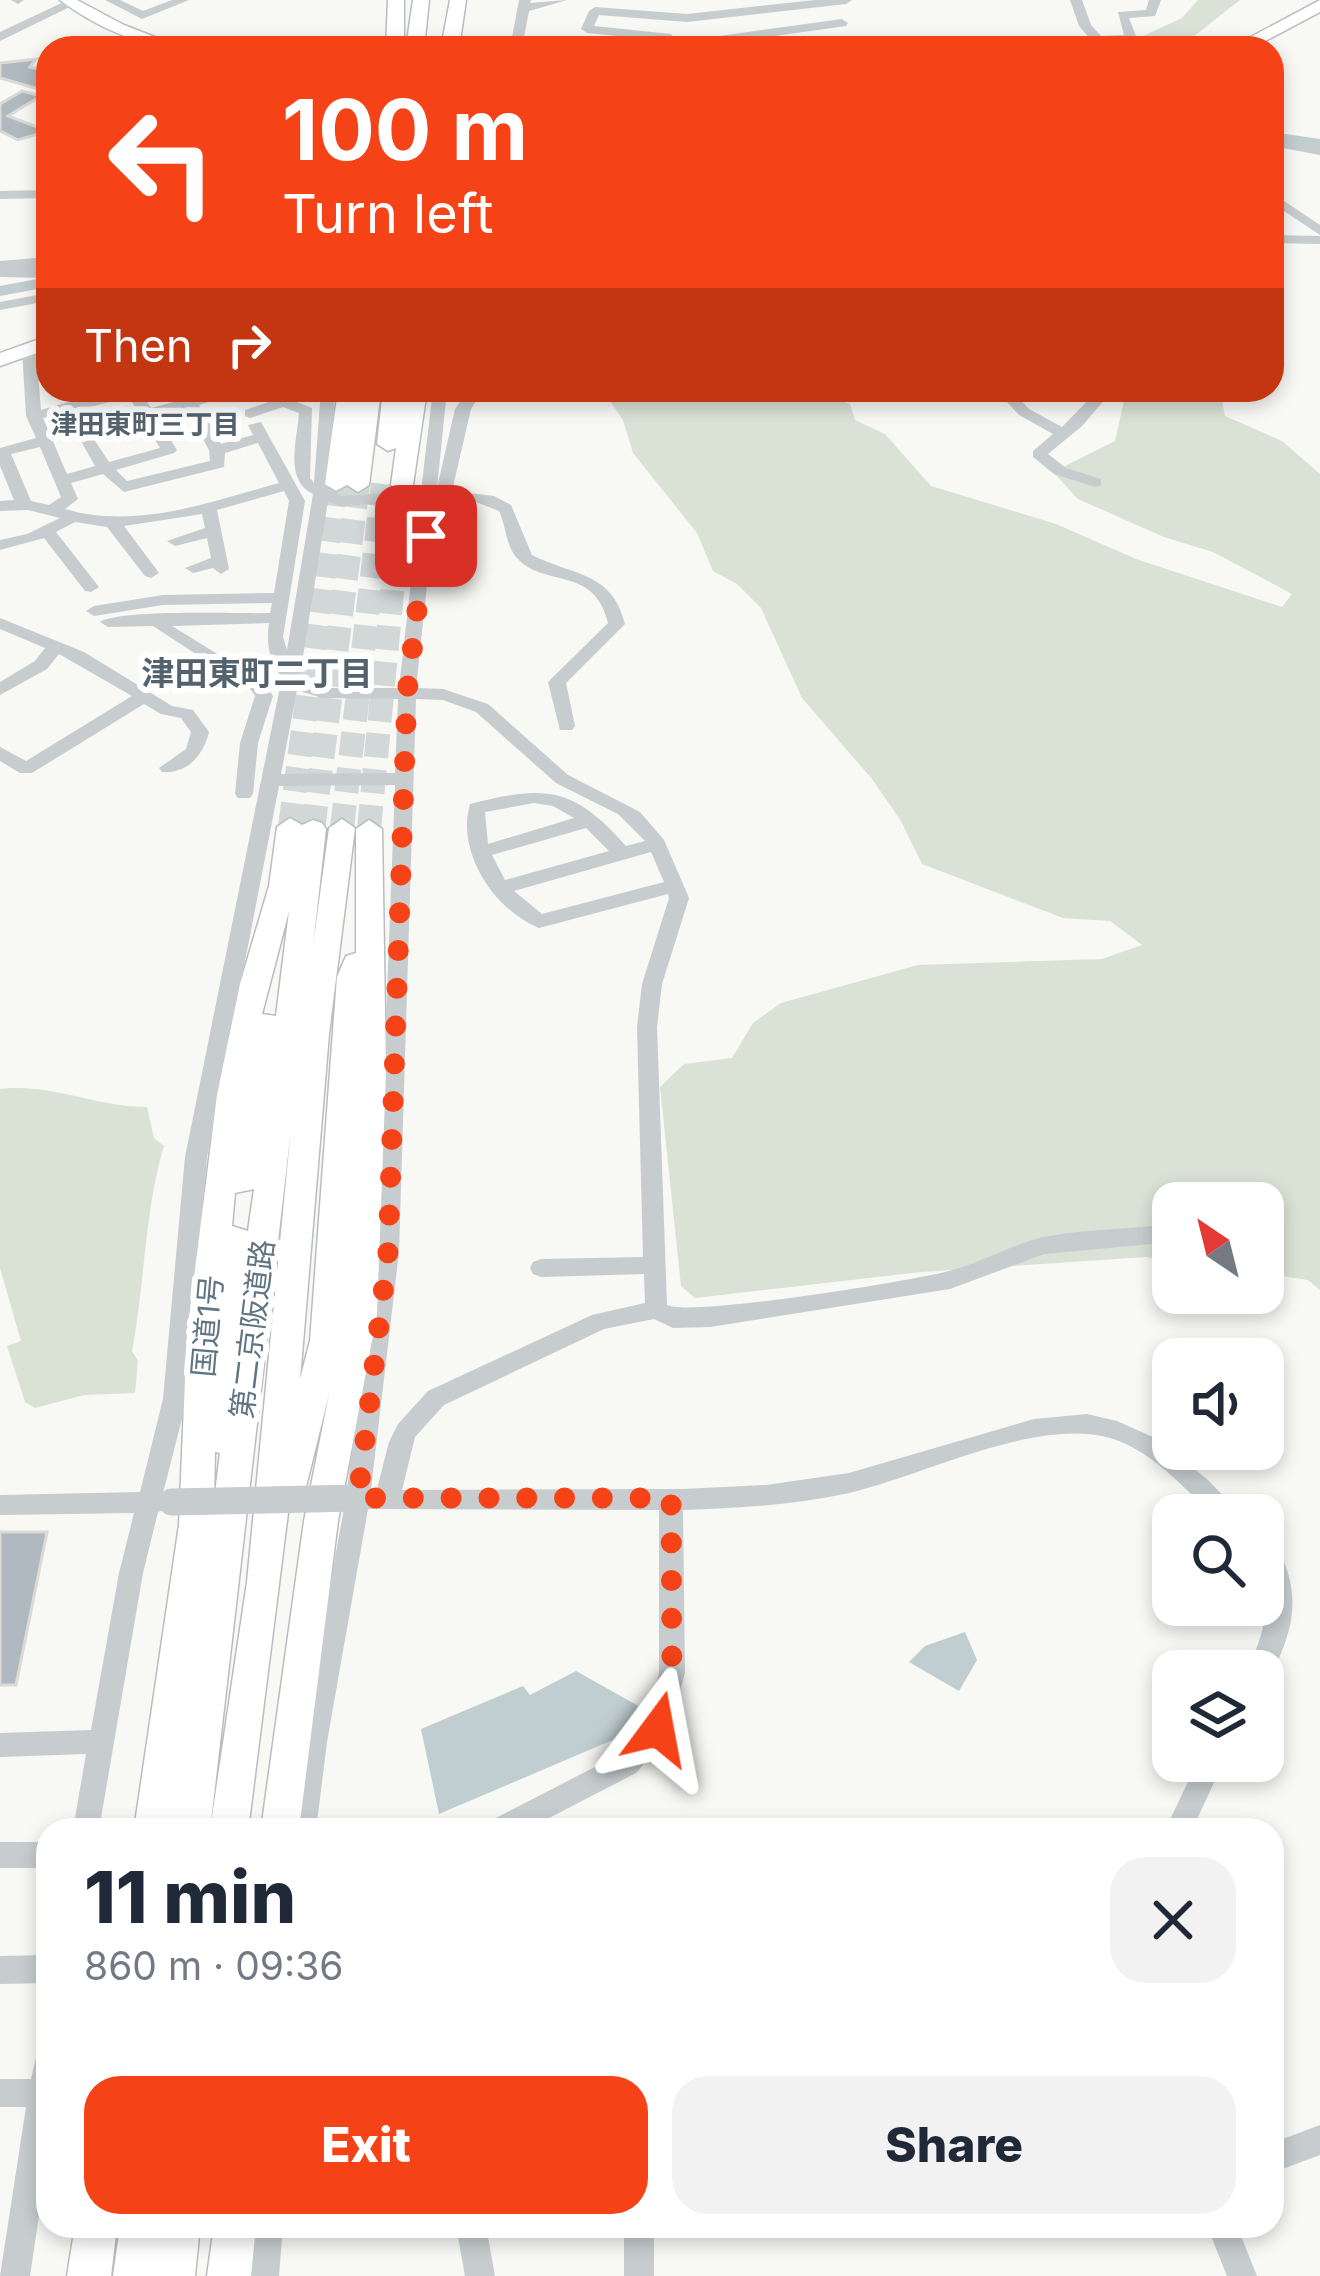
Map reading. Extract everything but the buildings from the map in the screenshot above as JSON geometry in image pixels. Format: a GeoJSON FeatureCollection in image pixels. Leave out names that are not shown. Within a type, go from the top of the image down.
{"type":"FeatureCollection","features":[{"type":"Feature","properties":{"kind":"highway"},"geometry":{"type":"LineString","coordinates":[[417,36],[421,1]]}},
{"type":"Feature","properties":{"kind":"highway"},"geometry":{"type":"LineString","coordinates":[[436,36],[440,1]]}},
{"type":"Feature","properties":{"kind":"highway"},"geometry":{"type":"LineString","coordinates":[[396,36],[399,4]]}},
{"type":"Feature","properties":{"kind":"highway"},"geometry":{"type":"LineString","coordinates":[[1262,36],[1320,5]]}},
{"type":"Feature","properties":{"kind":"highway"},"geometry":{"type":"LineString","coordinates":[[452,36],[456,6]]}},
{"type":"Feature","properties":{"kind":"highway"},"geometry":{"type":"LineString","coordinates":[[0,360],[36,346]]}},
{"type":"Feature","properties":{"kind":"highway"},"geometry":{"type":"LineString","coordinates":[[339,488],[348,402]]}},
{"type":"Feature","properties":{"kind":"highway"},"geometry":{"type":"LineString","coordinates":[[339,488],[366,402]]}},
{"type":"Feature","properties":{"kind":"highway"},"geometry":{"type":"LineString","coordinates":[[394,402],[392,485],[413,402]]}},
{"type":"Feature","properties":{"kind":"highway"},"geometry":{"type":"LineString","coordinates":[[282,1818],[321,1521],[361,1314],[371,1071],[369,929],[329,828]]}},
{"type":"Feature","properties":{"kind":"highway","name":"国道1号"},"geometry":{"type":"LineString","coordinates":[[155,1818],[196,1525],[203,1333],[232,1095],[254,984],[284,886],[329,828]]}},
{"type":"Feature","properties":{"kind":"highway","name":"第二京阪道路"},"geometry":{"type":"LineString","coordinates":[[231,1818],[265,1582],[329,828]]}},
{"type":"Feature","properties":{"kind":"highway","name":"第二京阪道路"},"geometry":{"type":"LineString","coordinates":[[193,1818],[329,828]]}},
{"type":"Feature","properties":{"kind":"highway"},"geometry":{"type":"LineString","coordinates":[[219,1610],[223,1349],[284,886]]}},
{"type":"Feature","properties":{"kind":"highway"},"geometry":{"type":"LineString","coordinates":[[265,1582],[326,1341],[351,977],[369,929]]}},
{"type":"Feature","properties":{"kind":"highway"},"geometry":{"type":"LineString","coordinates":[[88,2276],[94,2238]]}},
{"type":"Feature","properties":{"kind":"highway"},"geometry":{"type":"LineString","coordinates":[[135,2276],[140,2238]]}},
{"type":"Feature","properties":{"kind":"highway"},"geometry":{"type":"LineString","coordinates":[[173,2276],[178,2238]]}},
{"type":"Feature","properties":{"kind":"highway"},"geometry":{"type":"LineString","coordinates":[[229,2276],[234,2238]]}},
{"type":"Feature","properties":{"kind":"main road"},"geometry":{"type":"LineString","coordinates":[[69,2],[142,36]]}},
{"type":"Feature","properties":{"kind":"street"},"geometry":{"type":"LineString","coordinates":[[111,0],[142,15],[183,0]]}},
{"type":"Feature","properties":{"kind":"street"},"geometry":{"type":"LineString","coordinates":[[518,36],[525,4],[561,0]]}},
{"type":"Feature","properties":{"kind":"street"},"geometry":{"type":"LineString","coordinates":[[668,36],[677,17],[670,0]]}},
{"type":"Feature","properties":{"kind":"street"},"geometry":{"type":"LineString","coordinates":[[622,36],[586,29],[595,11],[677,17],[846,0]]}},
{"type":"Feature","properties":{"kind":"street"},"geometry":{"type":"LineString","coordinates":[[1076,0],[1085,26],[1094,36]]}},
{"type":"Feature","properties":{"kind":"street"},"geometry":{"type":"LineString","coordinates":[[1116,0],[1130,36]]}},
{"type":"Feature","properties":{"kind":"street"},"geometry":{"type":"LineString","coordinates":[[1122,15],[1151,13],[1155,0]]}},
{"type":"Feature","properties":{"kind":"street"},"geometry":{"type":"LineString","coordinates":[[0,37],[69,2]]}},
{"type":"Feature","properties":{"kind":"street"},"geometry":{"type":"LineString","coordinates":[[792,3],[809,28]]}},
{"type":"Feature","properties":{"kind":"street"},"geometry":{"type":"LineString","coordinates":[[748,36],[842,23]]}},
{"type":"Feature","properties":{"kind":"street"},"geometry":{"type":"LineString","coordinates":[[1284,144],[1320,151]]}},
{"type":"Feature","properties":{"kind":"street"},"geometry":{"type":"LineString","coordinates":[[0,195],[36,194]]}},
{"type":"Feature","properties":{"kind":"street"},"geometry":{"type":"LineString","coordinates":[[1284,206],[1320,235]]}},
{"type":"Feature","properties":{"kind":"street"},"geometry":{"type":"LineString","coordinates":[[1284,243],[1300,244],[1299,239],[1320,235]]}},
{"type":"Feature","properties":{"kind":"street"},"geometry":{"type":"LineString","coordinates":[[0,267],[36,264]]}},
{"type":"Feature","properties":{"kind":"street"},"geometry":{"type":"LineString","coordinates":[[0,306],[36,299]]}},
{"type":"Feature","properties":{"kind":"street"},"geometry":{"type":"LineString","coordinates":[[0,545],[48,532],[70,499],[34,416],[36,402]]}},
{"type":"Feature","properties":{"kind":"street"},"geometry":{"type":"LineString","coordinates":[[70,409],[77,402]]}},
{"type":"Feature","properties":{"kind":"street"},"geometry":{"type":"LineString","coordinates":[[34,416],[94,402]]}},
{"type":"Feature","properties":{"kind":"street"},"geometry":{"type":"LineString","coordinates":[[60,481],[169,450],[139,402]]}},
{"type":"Feature","properties":{"kind":"street"},"geometry":{"type":"LineString","coordinates":[[84,438],[150,420],[177,402]]}},
{"type":"Feature","properties":{"kind":"street"},"geometry":{"type":"LineString","coordinates":[[70,409],[104,469],[124,487],[218,464],[217,450],[189,402]]}},
{"type":"Feature","properties":{"kind":"street"},"geometry":{"type":"LineString","coordinates":[[243,402],[297,501],[276,659],[290,682],[318,694],[445,693],[474,703],[566,782],[640,822],[657,844],[680,898],[652,984],[647,1027],[656,1310]]}},
{"type":"Feature","properties":{"kind":"street"},"geometry":{"type":"LineString","coordinates":[[250,412],[284,402],[307,411],[302,478],[339,488]]}},
{"type":"Feature","properties":{"kind":"street"},"geometry":{"type":"LineString","coordinates":[[329,402],[340,501],[437,497],[500,503],[508,511],[520,553],[530,562],[578,573],[615,609],[616,624],[557,682],[566,726]]}},
{"type":"Feature","properties":{"kind":"street"},"geometry":{"type":"LineString","coordinates":[[304,1818],[358,1498],[388,1252],[407,693],[437,497],[440,402]]}},
{"type":"Feature","properties":{"kind":"street"},"geometry":{"type":"LineString","coordinates":[[437,497],[468,402]]}},
{"type":"Feature","properties":{"kind":"street"},"geometry":{"type":"LineString","coordinates":[[1014,402],[1062,433]]}},
{"type":"Feature","properties":{"kind":"street"},"geometry":{"type":"LineString","coordinates":[[1095,482],[1060,470],[1038,454],[1097,402]]}},
{"type":"Feature","properties":{"kind":"street"},"geometry":{"type":"LineString","coordinates":[[217,450],[262,437]]}},
{"type":"Feature","properties":{"kind":"street"},"geometry":{"type":"LineString","coordinates":[[23,502],[2,452],[43,441]]}},
{"type":"Feature","properties":{"kind":"street"},"geometry":{"type":"LineString","coordinates":[[0,506],[23,502],[112,522],[285,486]]}},
{"type":"Feature","properties":{"kind":"street"},"geometry":{"type":"LineString","coordinates":[[88,1818],[98,1742],[159,1502],[175,1400],[196,1156],[290,682],[339,488]]}},
{"type":"Feature","properties":{"kind":"street"},"geometry":{"type":"LineString","coordinates":[[194,568],[220,565],[208,505]]}},
{"type":"Feature","properties":{"kind":"street"},"geometry":{"type":"LineString","coordinates":[[112,522],[151,574]]}},
{"type":"Feature","properties":{"kind":"street"},"geometry":{"type":"LineString","coordinates":[[175,541],[214,530]]}},
{"type":"Feature","properties":{"kind":"street"},"geometry":{"type":"LineString","coordinates":[[48,532],[91,587]]}},
{"type":"Feature","properties":{"kind":"street"},"geometry":{"type":"LineString","coordinates":[[101,616],[282,598]]}},
{"type":"Feature","properties":{"kind":"street"},"geometry":{"type":"LineString","coordinates":[[144,614],[278,618]]}},
{"type":"Feature","properties":{"kind":"street"},"geometry":{"type":"LineString","coordinates":[[144,614],[257,686],[264,696],[249,743],[244,794]]}},
{"type":"Feature","properties":{"kind":"street"},"geometry":{"type":"LineString","coordinates":[[0,623],[56,646],[143,698],[187,714],[200,732],[190,759],[168,768]]}},
{"type":"Feature","properties":{"kind":"street"},"geometry":{"type":"LineString","coordinates":[[0,646],[23,633]]}},
{"type":"Feature","properties":{"kind":"street"},"geometry":{"type":"LineString","coordinates":[[0,689],[41,664],[56,646]]}},
{"type":"Feature","properties":{"kind":"street"},"geometry":{"type":"LineString","coordinates":[[429,676],[448,689],[445,693]]}},
{"type":"Feature","properties":{"kind":"street"},"geometry":{"type":"LineString","coordinates":[[0,753],[26,770],[143,698]]}},
{"type":"Feature","properties":{"kind":"street"},"geometry":{"type":"LineString","coordinates":[[271,780],[405,779]]}},
{"type":"Feature","properties":{"kind":"street"},"geometry":{"type":"LineString","coordinates":[[622,854],[590,820],[536,796],[476,808],[478,853],[501,888],[539,921],[675,886]]}},
{"type":"Feature","properties":{"kind":"street"},"geometry":{"type":"LineString","coordinates":[[478,853],[590,820]]}},
{"type":"Feature","properties":{"kind":"street"},"geometry":{"type":"LineString","coordinates":[[501,888],[657,844]]}},
{"type":"Feature","properties":{"kind":"street"},"geometry":{"type":"LineString","coordinates":[[389,1498],[400,1432],[436,1398],[600,1321],[656,1310],[673,1318],[710,1318],[950,1280],[1043,1246],[1152,1235]]}},
{"type":"Feature","properties":{"kind":"street"},"geometry":{"type":"LineString","coordinates":[[541,1268],[653,1265]]}},
{"type":"Feature","properties":{"kind":"street"},"geometry":{"type":"LineString","coordinates":[[0,1505],[671,1498],[796,1492],[850,1483],[1050,1426],[1086,1424],[1123,1432],[1155,1449],[1206,1494]]}},
{"type":"Feature","properties":{"kind":"street"},"geometry":{"type":"LineString","coordinates":[[523,1818],[627,1764],[658,1729],[672,1673],[671,1498]]}},
{"type":"Feature","properties":{"kind":"street"},"geometry":{"type":"LineString","coordinates":[[0,1744],[98,1742]]}},
{"type":"Feature","properties":{"kind":"street"},"geometry":{"type":"LineString","coordinates":[[1184,1818],[1200,1782]]}},
{"type":"Feature","properties":{"kind":"street"},"geometry":{"type":"LineString","coordinates":[[0,1855],[36,1855]]}},
{"type":"Feature","properties":{"kind":"street"},"geometry":{"type":"LineString","coordinates":[[0,1970],[36,1969]]}},
{"type":"Feature","properties":{"kind":"street"},"geometry":{"type":"LineString","coordinates":[[0,2093],[36,2092]]}},
{"type":"Feature","properties":{"kind":"street"},"geometry":{"type":"LineString","coordinates":[[15,2276],[11,2227],[36,2122]]}},
{"type":"Feature","properties":{"kind":"street"},"geometry":{"type":"LineString","coordinates":[[1284,2154],[1320,2140]]}},
{"type":"Feature","properties":{"kind":"street"},"geometry":{"type":"LineString","coordinates":[[264,2276],[267,2238]]}},
{"type":"Feature","properties":{"kind":"street"},"geometry":{"type":"LineString","coordinates":[[473,2238],[480,2276]]}},
{"type":"Feature","properties":{"kind":"street"},"geometry":{"type":"LineString","coordinates":[[639,2238],[639,2276]]}},
{"type":"Feature","properties":{"kind":"street"},"geometry":{"type":"LineString","coordinates":[[1227,2238],[1242,2276]]}},
{"type":"Feature","properties":{"kind":"shaded area"},"geometry":{"type":"Polygon","coordinates":[[[1198,0],[1240,0],[1194,36],[1143,36],[1182,18],[1198,0]]]}},
{"type":"Feature","properties":{"kind":"shaded area"},"geometry":{"type":"Polygon","coordinates":[[[611,402],[844,402],[850,404],[855,420],[885,434],[931,486],[1056,524],[1136,559],[1282,607],[1292,594],[1213,552],[1164,537],[1078,499],[1053,472],[1115,441],[1124,402],[1222,402],[1225,416],[1282,441],[1320,474],[1320,1290],[1308,1280],[1284,1276],[1284,1182],[1152,1182],[1152,1258],[921,1272],[695,1298],[681,1286],[660,1087],[684,1064],[732,1058],[753,1023],[781,1003],[918,965],[1102,959],[1142,945],[1110,921],[1063,918],[922,864],[901,821],[872,779],[802,698],[761,608],[737,584],[713,571],[697,533],[633,453],[623,420],[611,402]]]}},
{"type":"Feature","properties":{"kind":"shaded area"},"geometry":{"type":"Polygon","coordinates":[[[0,1089],[37,1089],[147,1107],[154,1138],[164,1146],[152,1196],[132,1351],[138,1361],[135,1393],[84,1395],[35,1408],[25,1402],[7,1346],[21,1341],[0,1268],[0,1089]]]}},
{"type":"Feature","properties":{"kind":"shaded area"},"geometry":{"type":"Polygon","coordinates":[[[965,1632],[977,1660],[959,1691],[909,1662],[925,1646],[965,1632]]]}},
{"type":"Feature","properties":{"kind":"shaded area"},"geometry":{"type":"Polygon","coordinates":[[[576,1671],[642,1708],[615,1739],[439,1814],[421,1729],[523,1686],[530,1695],[576,1671]]]}},
{"type":"Feature","properties":{"kind":"waterway"},"geometry":{"type":"LineString","coordinates":[[1284,139],[1320,144]]}},
{"type":"Feature","properties":{"kind":"waterway"},"geometry":{"type":"LineString","coordinates":[[0,291],[36,284]]}},
{"type":"Feature","properties":{"kind":"tunnel"},"geometry":{"type":"LineString","coordinates":[[290,827],[336,484]]}},
{"type":"Feature","properties":{"kind":"tunnel"},"geometry":{"type":"LineString","coordinates":[[342,828],[383,484]]}},
{"type":"Feature","properties":{"kind":"tunnel"},"geometry":{"type":"LineString","coordinates":[[313,829],[358,485]]}},
{"type":"Feature","properties":{"kind":"tunnel"},"geometry":{"type":"LineString","coordinates":[[369,829],[399,521]]}},
{"type":"Feature","properties":{"kind":"district","name":"津田東町三丁目"},"geometry":{"type":"Point","coordinates":[145,424]}},
{"type":"Feature","properties":{"kind":"district","name":"津田東町二丁目"},"geometry":{"type":"Point","coordinates":[257,673]}},
{"type":"Feature","properties":{"kind":"route"},"geometry":{"type":"LineString","coordinates":[[426,536],[407,693],[388,1252],[358,1498],[671,1498],[672,1673],[658,1729]]}}]}
